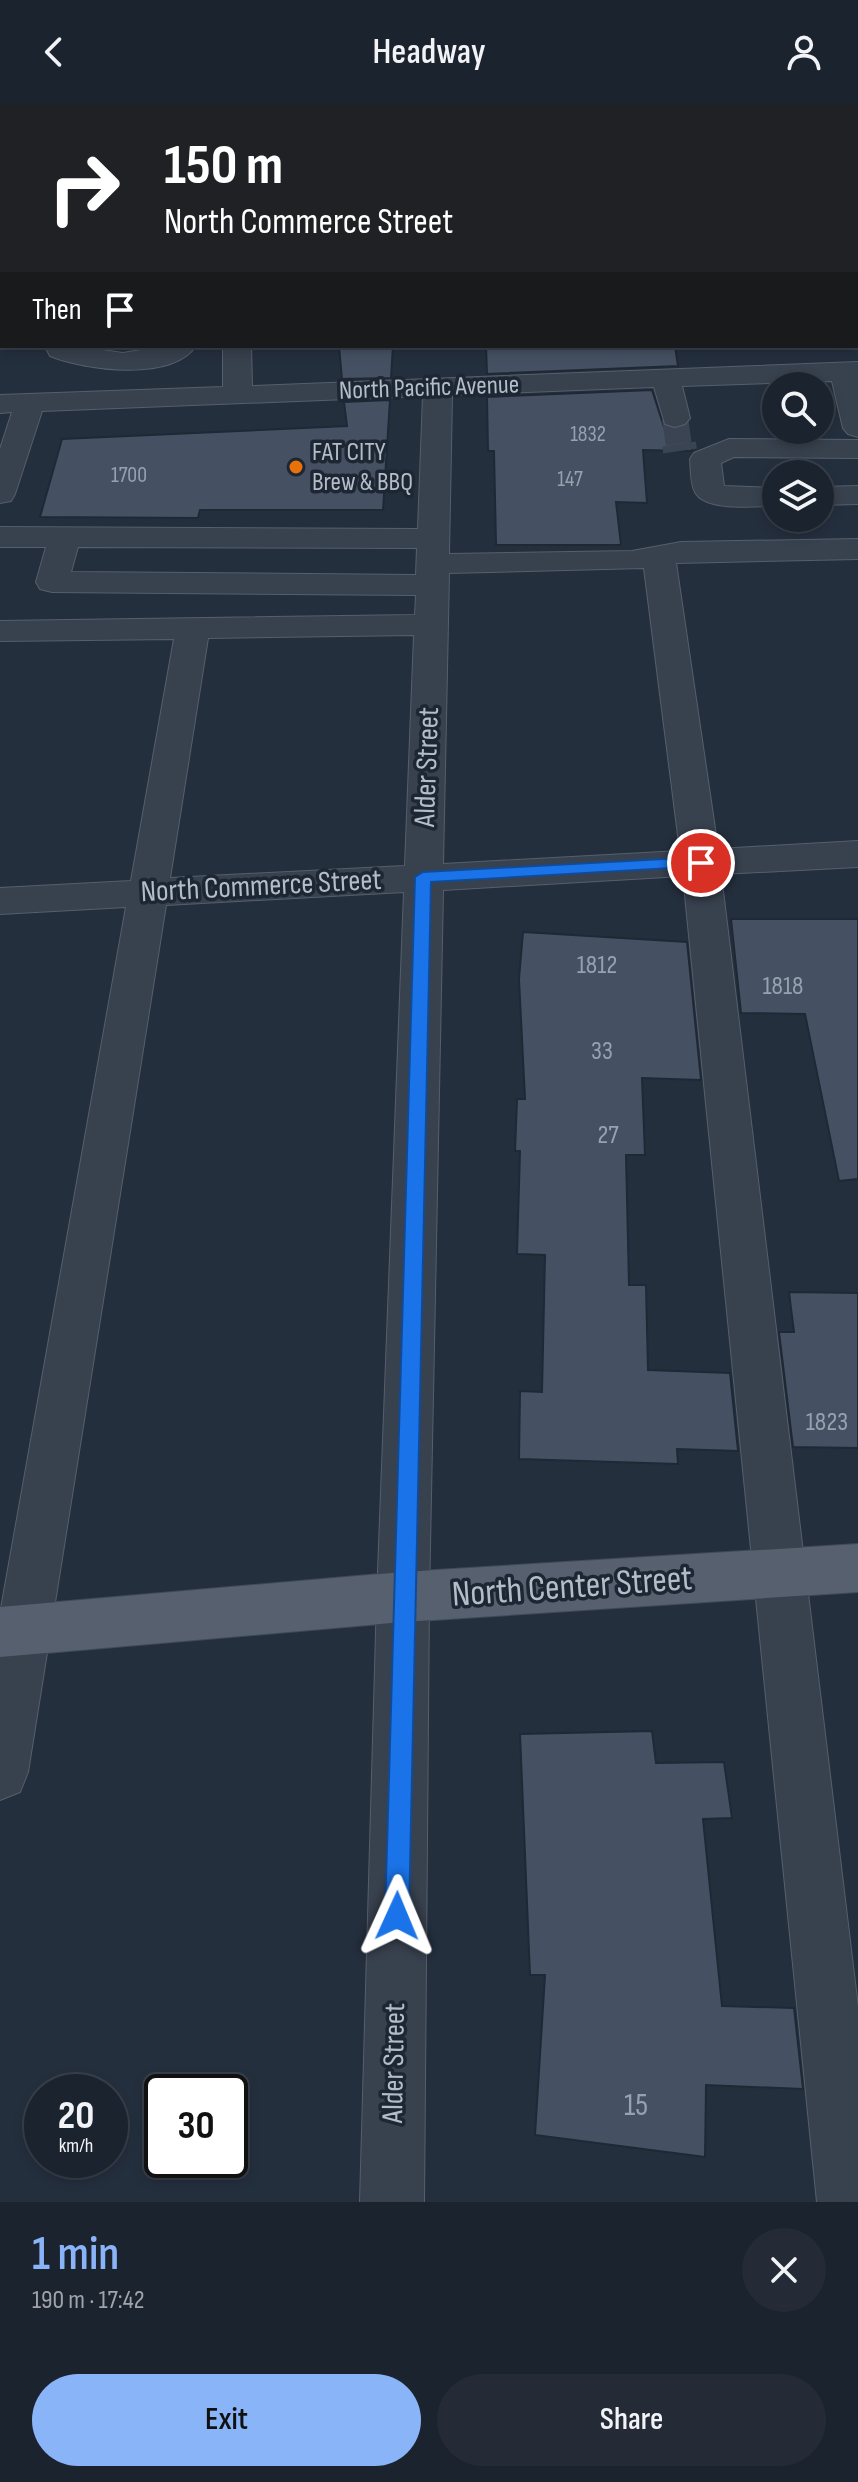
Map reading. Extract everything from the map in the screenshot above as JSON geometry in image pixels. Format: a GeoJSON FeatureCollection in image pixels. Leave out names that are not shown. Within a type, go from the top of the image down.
{"type":"FeatureCollection","features":[{"type":"Feature","properties":{"kind":"main road","name":"North Center Street"},"geometry":{"type":"LineString","coordinates":[[12,1632],[403,1597],[858,1568]]}},
{"type":"Feature","properties":{"kind":"street"},"geometry":{"type":"LineString","coordinates":[[60,348],[73,358],[90,361],[167,357],[179,348]]}},
{"type":"Feature","properties":{"kind":"street"},"geometry":{"type":"LineString","coordinates":[[237,348],[238,394]]}},
{"type":"Feature","properties":{"kind":"street"},"geometry":{"type":"LineString","coordinates":[[851,372],[858,428]]}},
{"type":"Feature","properties":{"kind":"street","name":"North Pacific Avenue"},"geometry":{"type":"LineString","coordinates":[[15,403],[851,372]]}},
{"type":"Feature","properties":{"kind":"street"},"geometry":{"type":"LineString","coordinates":[[666,379],[675,418]]}},
{"type":"Feature","properties":{"kind":"street","name":"Alder Street"},"geometry":{"type":"LineString","coordinates":[[392,2202],[403,1597],[438,388]]}},
{"type":"Feature","properties":{"kind":"street"},"geometry":{"type":"LineString","coordinates":[[0,494],[15,403]]}},
{"type":"Feature","properties":{"kind":"street"},"geometry":{"type":"LineString","coordinates":[[762,497],[722,497],[709,490],[692,455],[729,448],[858,449]]}},
{"type":"Feature","properties":{"kind":"street"},"geometry":{"type":"LineString","coordinates":[[834,496],[858,495]]}},
{"type":"Feature","properties":{"kind":"street"},"geometry":{"type":"LineString","coordinates":[[0,537],[65,538],[432,578]]}},
{"type":"Feature","properties":{"kind":"street"},"geometry":{"type":"LineString","coordinates":[[65,538],[52,582],[432,578],[659,558],[681,552],[858,549]]}},
{"type":"Feature","properties":{"kind":"street"},"geometry":{"type":"LineString","coordinates":[[659,558],[701,863],[849,2202]]}},
{"type":"Feature","properties":{"kind":"street"},"geometry":{"type":"LineString","coordinates":[[0,631],[193,628],[432,578]]}},
{"type":"Feature","properties":{"kind":"street"},"geometry":{"type":"LineString","coordinates":[[0,1772],[12,1632],[193,628]]}},
{"type":"Feature","properties":{"kind":"street","name":"North Commerce Street"},"geometry":{"type":"LineString","coordinates":[[0,901],[858,854]]}},
{"type":"Feature","properties":{"kind":"building"},"geometry":{"type":"Polygon","coordinates":[[[339,348],[393,348],[391,378],[342,379],[339,348]]]}},
{"type":"Feature","properties":{"kind":"building"},"geometry":{"type":"Polygon","coordinates":[[[486,348],[675,348],[678,366],[487,374],[486,348]]]}},
{"type":"Feature","properties":{"kind":"building"},"geometry":{"type":"Polygon","coordinates":[[[652,390],[664,427],[676,430],[688,425],[692,451],[643,450],[647,503],[616,502],[621,545],[496,545],[494,451],[488,451],[487,397],[652,390]]]}},
{"type":"Feature","properties":{"kind":"building"},"geometry":{"type":"Polygon","coordinates":[[[390,400],[383,510],[200,510],[198,518],[40,517],[62,439],[347,426],[344,402],[390,400]]]}},
{"type":"Feature","properties":{"kind":"building"},"geometry":{"type":"Polygon","coordinates":[[[731,919],[858,919],[858,1179],[839,1181],[805,1014],[741,1013],[731,919]]]}},
{"type":"Feature","properties":{"kind":"building"},"geometry":{"type":"Polygon","coordinates":[[[523,932],[687,942],[701,1080],[642,1078],[645,1155],[626,1155],[629,1285],[646,1285],[648,1370],[730,1373],[738,1451],[677,1449],[678,1464],[519,1459],[520,1391],[542,1392],[545,1255],[517,1254],[520,1151],[515,1151],[517,1099],[525,1099],[519,979],[523,932]]]}},
{"type":"Feature","properties":{"kind":"building"},"geometry":{"type":"Polygon","coordinates":[[[789,1292],[858,1293],[858,1448],[793,1447],[779,1332],[794,1332],[789,1292]]]}},
{"type":"Feature","properties":{"kind":"building"},"geometry":{"type":"Polygon","coordinates":[[[652,1731],[656,1763],[724,1762],[732,1818],[703,1819],[722,2006],[794,2008],[803,2089],[706,2085],[705,2157],[535,2135],[545,1975],[530,1975],[520,1734],[652,1731]]]}},
{"type":"Feature","properties":{"kind":"tunnel"},"geometry":{"type":"LineString","coordinates":[[675,418],[679,446]]}},
{"type":"Feature","properties":{"kind":"tunnel"},"geometry":{"type":"LineString","coordinates":[[679,444],[680,451]]}},
{"type":"Feature","properties":{"kind":"place","name":"FAT CITY Brew & BBQ"},"geometry":{"type":"Point","coordinates":[296,467]}},
{"type":"Feature","properties":{"kind":"route"},"geometry":{"type":"LineString","coordinates":[[397,1916],[423,877],[701,863]]}}]}
